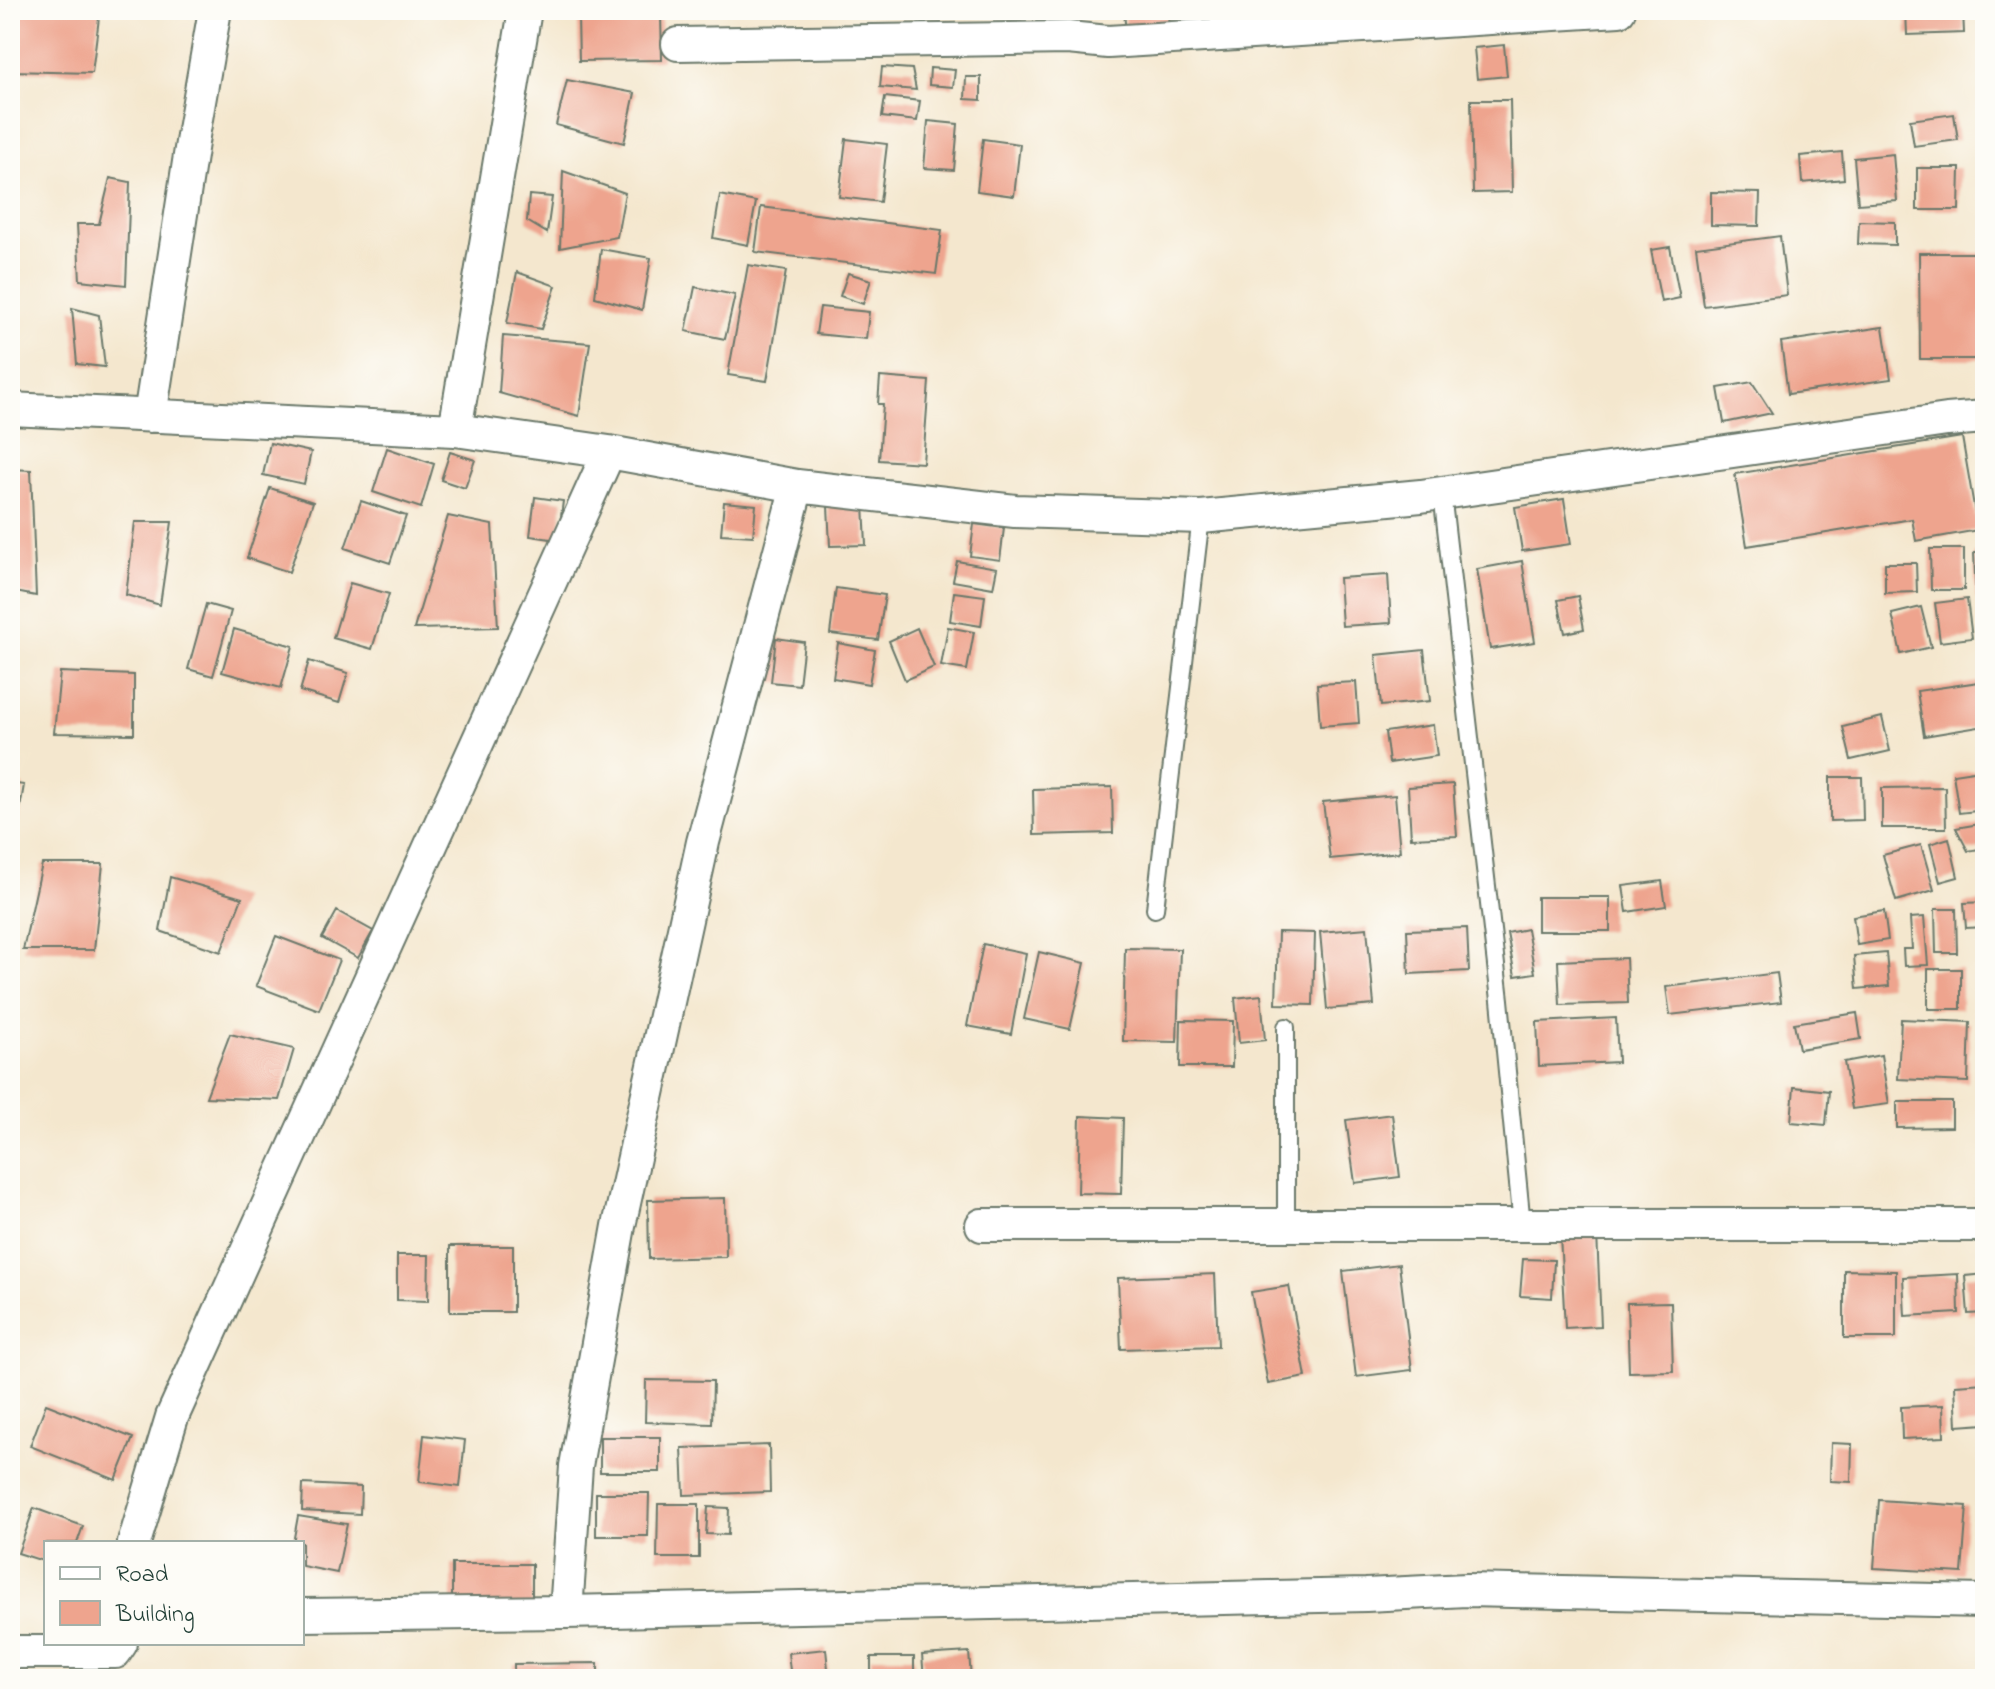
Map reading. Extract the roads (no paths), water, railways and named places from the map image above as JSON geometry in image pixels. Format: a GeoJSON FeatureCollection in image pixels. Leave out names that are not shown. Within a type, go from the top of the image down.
{"type":"FeatureCollection","features":[{"type":"Feature","properties":{"kind":"street"},"geometry":{"type":"LineString","coordinates":[[150,416],[215,10]]}},
{"type":"Feature","properties":{"kind":"street"},"geometry":{"type":"LineString","coordinates":[[455,430],[525,10]]}},
{"type":"Feature","properties":{"kind":"street"},"geometry":{"type":"LineString","coordinates":[[678,44],[1070,24],[1108,42],[1619,10]]}},
{"type":"Feature","properties":{"kind":"street"},"geometry":{"type":"LineString","coordinates":[[10,409],[455,430],[609,452],[797,486],[1015,511],[1201,517],[1442,493],[1985,417]]}},
{"type":"Feature","properties":{"kind":"street"},"geometry":{"type":"LineString","coordinates":[[135,1541],[172,1417],[609,452]]}},
{"type":"Feature","properties":{"kind":"street"},"geometry":{"type":"LineString","coordinates":[[566,1612],[576,1466],[619,1226],[703,842],[797,486]]}},
{"type":"Feature","properties":{"kind":"street"},"geometry":{"type":"LineString","coordinates":[[982,1225],[1985,1225]]}},
{"type":"Feature","properties":{"kind":"street"},"geometry":{"type":"LineString","coordinates":[[304,1615],[1366,1595],[1466,1590],[1985,1601]]}},
{"type":"Feature","properties":{"kind":"street"},"geometry":{"type":"LineString","coordinates":[[10,1652],[115,1652],[120,1645]]}},
{"type":"Feature","properties":{"kind":"lane"},"geometry":{"type":"LineString","coordinates":[[1442,493],[1500,1000],[1522,1225]]}},
{"type":"Feature","properties":{"kind":"lane"},"geometry":{"type":"LineString","coordinates":[[1155,909],[1201,517]]}},
{"type":"Feature","properties":{"kind":"lane"},"geometry":{"type":"LineString","coordinates":[[1286,1027],[1286,1225]]}}]}
